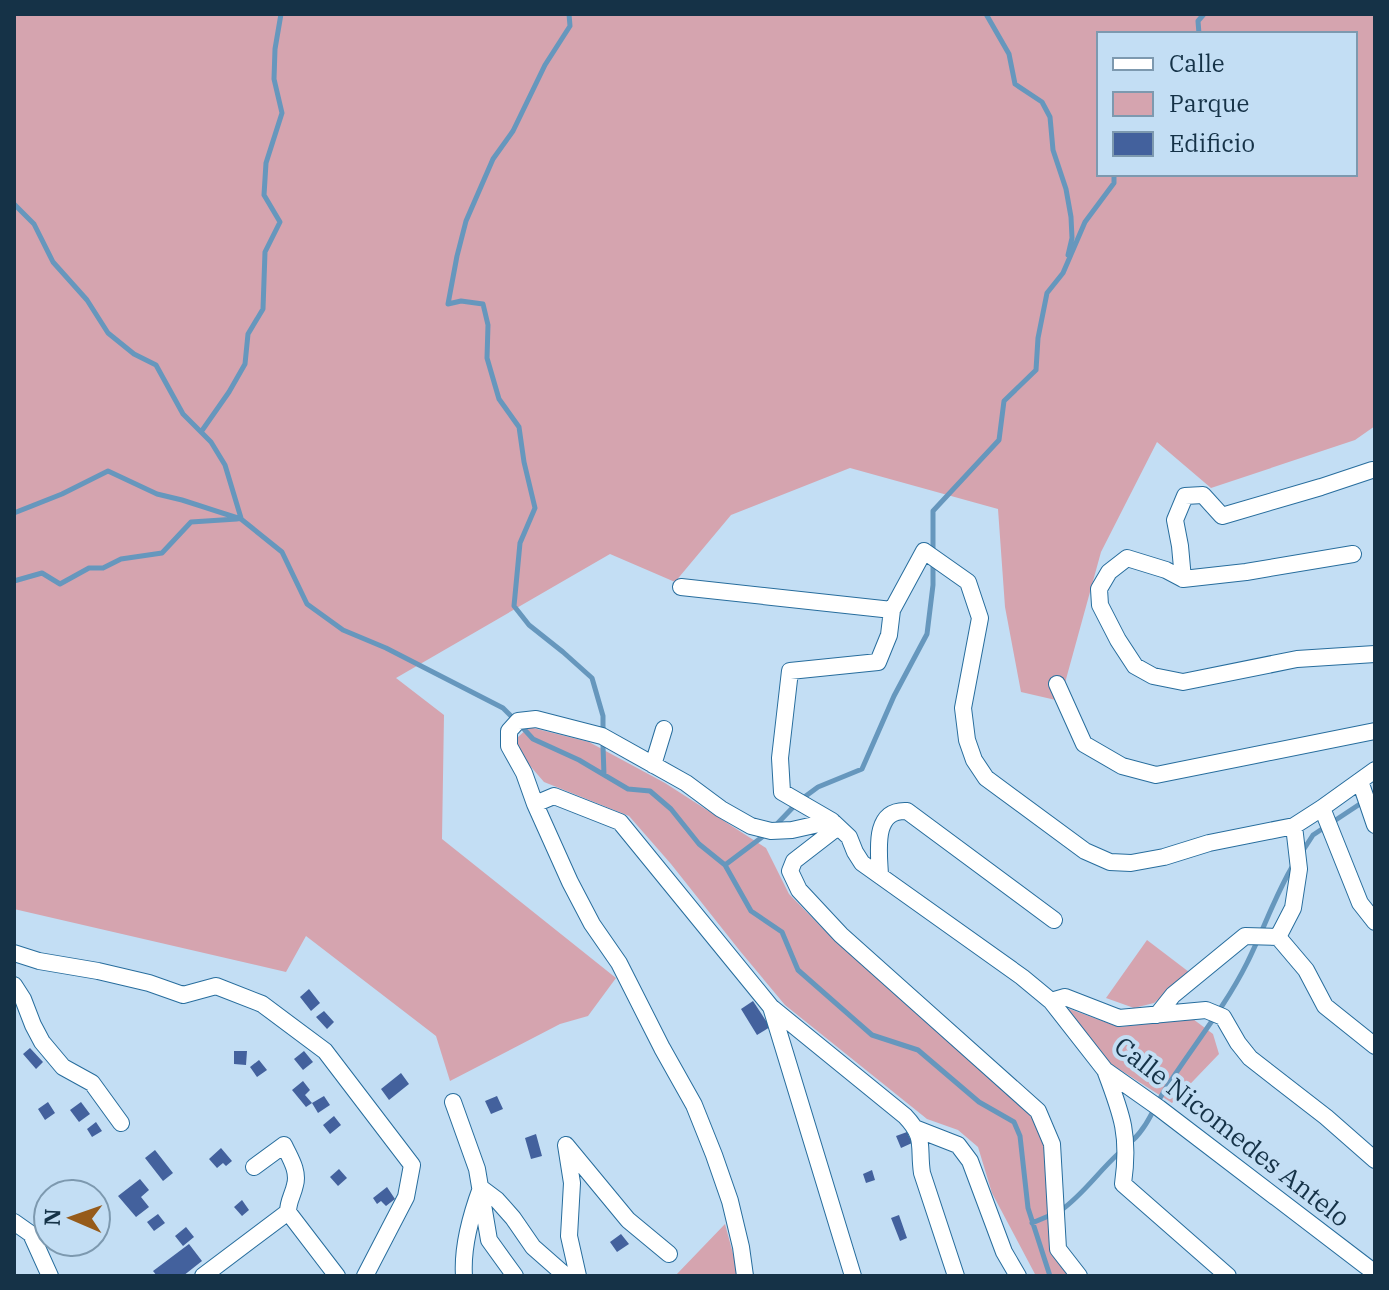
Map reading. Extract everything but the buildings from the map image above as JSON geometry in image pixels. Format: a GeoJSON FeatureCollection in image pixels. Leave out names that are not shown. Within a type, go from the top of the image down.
{"type":"FeatureCollection","features":[{"type":"Feature","properties":{"kind":"street"},"geometry":{"type":"LineString","coordinates":[[1183,579],[1175,520],[1185,496],[1203,495],[1222,516],[1372,470]]}},
{"type":"Feature","properties":{"kind":"street"},"geometry":{"type":"LineString","coordinates":[[835,824],[782,792],[780,758],[790,671],[878,662],[889,635],[892,610],[924,551],[968,582],[980,618],[963,708],[967,740],[974,760],[986,778],[1085,851],[1110,862],[1131,863],[1294,826],[1375,770]]}},
{"type":"Feature","properties":{"kind":"street"},"geometry":{"type":"LineString","coordinates":[[1353,554],[1183,579],[1166,570],[1127,558],[1109,572],[1099,589],[1100,605],[1135,666],[1153,676],[1183,682],[1297,659],[1375,654]]}},
{"type":"Feature","properties":{"kind":"street"},"geometry":{"type":"LineString","coordinates":[[681,587],[892,610]]}},
{"type":"Feature","properties":{"kind":"street"},"geometry":{"type":"LineString","coordinates":[[1057,684],[1084,744],[1122,766],[1156,775],[1375,731]]}},
{"type":"Feature","properties":{"kind":"street"},"geometry":{"type":"LineString","coordinates":[[745,1276],[730,1201],[694,1105],[619,963],[592,924],[570,882],[524,773],[509,746],[509,731],[518,721],[536,719],[602,736],[686,783],[751,826],[771,831],[835,824]]}},
{"type":"Feature","properties":{"kind":"street"},"geometry":{"type":"LineString","coordinates":[[653,765],[664,729]]}},
{"type":"Feature","properties":{"kind":"street"},"geometry":{"type":"LineString","coordinates":[[1360,781],[1375,825]]}},
{"type":"Feature","properties":{"kind":"street"},"geometry":{"type":"LineString","coordinates":[[535,804],[554,796],[620,822],[771,1007],[917,1129],[958,1145],[970,1161],[1004,1252],[1018,1276]]}},
{"type":"Feature","properties":{"kind":"street"},"geometry":{"type":"LineString","coordinates":[[1322,808],[1360,903],[1375,922]]}},
{"type":"Feature","properties":{"kind":"street"},"geometry":{"type":"LineString","coordinates":[[880,875],[878,838],[883,823],[890,814],[898,810],[907,811],[1054,920]]}},
{"type":"Feature","properties":{"kind":"street"},"geometry":{"type":"LineString","coordinates":[[835,824],[794,861],[790,871],[799,890],[841,935],[1038,1111],[1052,1144],[1058,1249],[1079,1276]]}},
{"type":"Feature","properties":{"kind":"street","name":"Calle Nicomedes Antelo"},"geometry":{"type":"LineString","coordinates":[[835,824],[849,837],[862,863],[1051,1001],[1105,1070],[1375,1273]]}},
{"type":"Feature","properties":{"kind":"street"},"geometry":{"type":"LineString","coordinates":[[1278,937],[1293,908],[1299,869],[1294,826]]}},
{"type":"Feature","properties":{"kind":"street"},"geometry":{"type":"LineString","coordinates":[[1157,1015],[1173,995],[1245,936],[1278,937],[1306,970],[1325,1006],[1375,1046]]}},
{"type":"Feature","properties":{"kind":"street"},"geometry":{"type":"LineString","coordinates":[[14,953],[149,983],[183,995],[216,986],[262,1004],[325,1051],[412,1165],[406,1197],[365,1276]]}},
{"type":"Feature","properties":{"kind":"street"},"geometry":{"type":"LineString","coordinates":[[14,985],[42,1042],[63,1067],[92,1083],[121,1123]]}},
{"type":"Feature","properties":{"kind":"street"},"geometry":{"type":"LineString","coordinates":[[1051,1001],[1065,997],[1119,1018],[1206,1010],[1223,1017],[1250,1058],[1375,1160]]}},
{"type":"Feature","properties":{"kind":"street"},"geometry":{"type":"LineString","coordinates":[[771,1007],[853,1276]]}},
{"type":"Feature","properties":{"kind":"street"},"geometry":{"type":"LineString","coordinates":[[1105,1070],[1123,1117],[1127,1155],[1123,1184],[1228,1276]]}},
{"type":"Feature","properties":{"kind":"street"},"geometry":{"type":"LineString","coordinates":[[453,1102],[477,1169],[489,1240],[515,1276]]}},
{"type":"Feature","properties":{"kind":"street"},"geometry":{"type":"LineString","coordinates":[[917,1129],[922,1173],[956,1276]]}},
{"type":"Feature","properties":{"kind":"street"},"geometry":{"type":"LineString","coordinates":[[254,1167],[284,1145],[297,1173],[288,1212],[337,1276]]}},
{"type":"Feature","properties":{"kind":"street"},"geometry":{"type":"LineString","coordinates":[[578,1276],[569,1236],[572,1183],[566,1145],[628,1220],[669,1254]]}},
{"type":"Feature","properties":{"kind":"street"},"geometry":{"type":"LineString","coordinates":[[464,1276],[468,1234],[481,1188]]}},
{"type":"Feature","properties":{"kind":"street"},"geometry":{"type":"LineString","coordinates":[[481,1188],[505,1209],[533,1247],[566,1276]]}},
{"type":"Feature","properties":{"kind":"street"},"geometry":{"type":"LineString","coordinates":[[203,1276],[288,1212]]}},
{"type":"Feature","properties":{"kind":"street"},"geometry":{"type":"LineString","coordinates":[[14,1222],[31,1234],[50,1276]]}},
{"type":"Feature","properties":{"kind":"green space"},"geometry":{"type":"Polygon","coordinates":[[[14,14],[1375,14],[1375,426],[1355,440],[1211,488],[1157,442],[1101,552],[1060,701],[1021,692],[1005,607],[998,509],[850,468],[731,515],[675,582],[610,554],[396,678],[444,715],[442,839],[616,978],[588,1016],[560,1024],[450,1081],[436,1036],[306,936],[286,972],[14,909],[14,14]]]}},
{"type":"Feature","properties":{"kind":"green space"},"geometry":{"type":"Polygon","coordinates":[[[529,727],[589,742],[665,783],[766,848],[789,894],[835,941],[1035,1118],[1048,1153],[1054,1256],[1068,1276],[1036,1276],[992,1193],[978,1147],[958,1130],[927,1119],[785,1005],[629,816],[544,782],[519,753],[517,738],[529,727]]]}},
{"type":"Feature","properties":{"kind":"green space"},"geometry":{"type":"Polygon","coordinates":[[[1147,940],[1189,972],[1154,1003],[1134,1008],[1106,998],[1147,940]]]}},
{"type":"Feature","properties":{"kind":"green space"},"geometry":{"type":"Polygon","coordinates":[[[1064,1007],[1119,1027],[1193,1019],[1213,1034],[1219,1054],[1172,1103],[1111,1064],[1064,1007]]]}},
{"type":"Feature","properties":{"kind":"green space"},"geometry":{"type":"Polygon","coordinates":[[[725,1224],[736,1276],[675,1276],[725,1224]]]}},
{"type":"Feature","properties":{"kind":"waterway"},"geometry":{"type":"LineString","coordinates":[[201,432],[245,364],[248,334],[263,309],[265,252],[280,222],[264,195],[266,163],[282,113],[274,79],[281,14]]}},
{"type":"Feature","properties":{"kind":"waterway"},"geometry":{"type":"LineString","coordinates":[[569,14],[570,26],[545,65],[513,131],[493,159],[466,221],[448,304],[461,301],[483,304],[488,325],[487,358],[499,399],[519,427],[535,508],[520,543],[514,606],[529,625],[592,678],[603,716],[603,728]]}},
{"type":"Feature","properties":{"kind":"waterway"},"geometry":{"type":"LineString","coordinates":[[986,14],[1009,54],[1015,84],[1042,102],[1050,117],[1053,150],[1066,189],[1071,217],[1072,238],[1068,255]]}},
{"type":"Feature","properties":{"kind":"waterway"},"geometry":{"type":"LineString","coordinates":[[1199,32],[1198,21],[1204,14]]}},
{"type":"Feature","properties":{"kind":"waterway"},"geometry":{"type":"LineString","coordinates":[[933,548],[933,511],[999,440],[1004,401],[1036,370],[1038,338],[1047,293],[1063,273],[1085,222],[1114,183],[1114,176]]}},
{"type":"Feature","properties":{"kind":"waterway"},"geometry":{"type":"LineString","coordinates":[[14,204],[34,224],[53,262],[87,300],[108,333],[134,354],[156,365],[183,414],[211,442],[225,465],[241,518]]}},
{"type":"Feature","properties":{"kind":"waterway"},"geometry":{"type":"LineString","coordinates":[[14,513],[108,471],[157,494],[241,519],[282,552],[307,604],[343,630],[386,648],[503,708],[511,716]]}},
{"type":"Feature","properties":{"kind":"waterway"},"geometry":{"type":"LineString","coordinates":[[14,581],[42,573],[60,584],[89,568],[103,568],[121,559],[162,553],[191,522],[237,519]]}},
{"type":"Feature","properties":{"kind":"waterway"},"geometry":{"type":"LineString","coordinates":[[776,825],[818,787],[862,769],[894,696],[927,634],[933,566]]}},
{"type":"Feature","properties":{"kind":"waterway"},"geometry":{"type":"LineString","coordinates":[[523,728],[533,739],[579,760],[628,789],[650,791],[671,809],[699,844],[725,865],[751,911],[782,932],[798,970],[872,1035],[918,1050],[979,1102],[1014,1122],[1020,1136],[1028,1208],[1050,1276]]}},
{"type":"Feature","properties":{"kind":"waterway"},"geometry":{"type":"LineString","coordinates":[[603,746],[604,775]]}},
{"type":"Feature","properties":{"kind":"waterway"},"geometry":{"type":"LineString","coordinates":[[1302,852],[1313,835],[1375,794]]}},
{"type":"Feature","properties":{"kind":"waterway"},"geometry":{"type":"LineString","coordinates":[[725,865],[766,834]]}},
{"type":"Feature","properties":{"kind":"waterway"},"geometry":{"type":"LineString","coordinates":[[1133,1140],[1238,979],[1292,867]]}},
{"type":"Feature","properties":{"kind":"waterway"},"geometry":{"type":"LineString","coordinates":[[1060,1211],[1119,1153]]}},
{"type":"Feature","properties":{"kind":"waterway"},"geometry":{"type":"LineString","coordinates":[[1032,1223],[1051,1215]]}}]}
